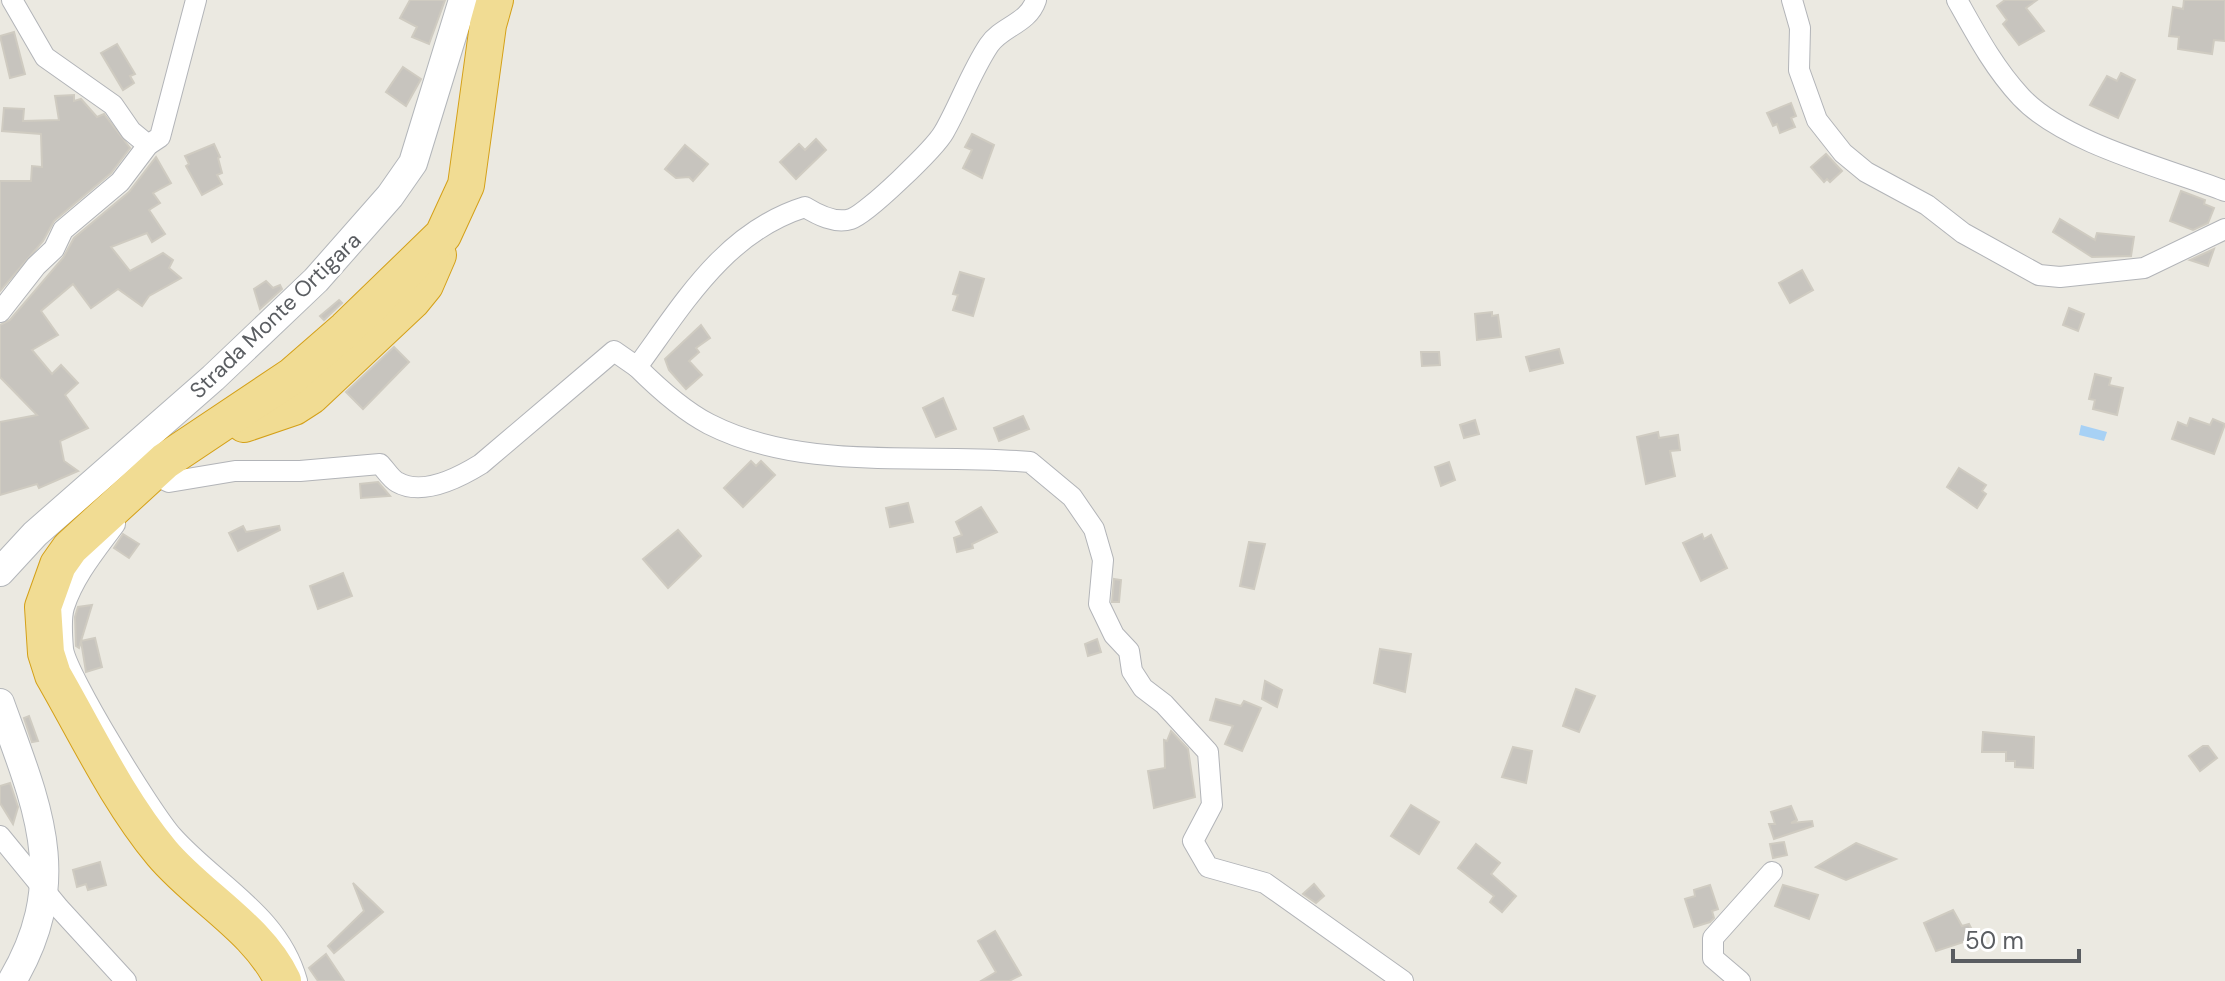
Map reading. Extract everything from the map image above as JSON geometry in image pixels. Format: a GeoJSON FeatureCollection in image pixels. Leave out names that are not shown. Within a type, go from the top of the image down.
{"type":"FeatureCollection","features":[{"type":"Feature","properties":{"kind":"highway"},"geometry":{"type":"LineString","coordinates":[[283,981],[258,943],[184,877],[147,833],[53,675],[46,653],[43,607],[58,565],[70,548],[143,478],[197,440],[276,414],[311,396],[412,301],[434,268],[443,235],[466,185],[486,37],[495,0]]}},
{"type":"Feature","properties":{"kind":"main road","name":"Strada Monte Ortigara"},"geometry":{"type":"LineString","coordinates":[[0,572],[35,534],[213,378],[316,280],[390,196],[413,163],[463,0]]}},
{"type":"Feature","properties":{"kind":"main road"},"geometry":{"type":"LineString","coordinates":[[0,703],[44,842],[46,891],[27,957],[12,981]]}},
{"type":"Feature","properties":{"kind":"street"},"geometry":{"type":"LineString","coordinates":[[12,0],[45,57],[113,105],[131,131],[148,145]]}},
{"type":"Feature","properties":{"kind":"street"},"geometry":{"type":"LineString","coordinates":[[0,312],[36,266],[54,249],[63,230],[120,182],[148,145],[160,137],[196,0]]}},
{"type":"Feature","properties":{"kind":"street"},"geometry":{"type":"LineString","coordinates":[[637,367],[701,277],[725,254],[766,224],[805,207],[831,220],[851,219],[877,201],[942,136],[996,35],[1024,18],[1036,0]]}},
{"type":"Feature","properties":{"kind":"street"},"geometry":{"type":"LineString","coordinates":[[1792,0],[1800,28],[1799,70],[1817,120],[1843,153],[1866,172],[1927,205],[1963,233],[2039,275],[2060,277],[2144,268],[2225,229]]}},
{"type":"Feature","properties":{"kind":"street"},"geometry":{"type":"LineString","coordinates":[[1957,0],[2000,71],[2023,99],[2049,120],[2081,138],[2225,191]]}},
{"type":"Feature","properties":{"kind":"street"},"geometry":{"type":"LineString","coordinates":[[297,981],[290,954],[268,926],[172,836],[76,683],[63,650],[63,608],[84,566],[122,515],[163,480],[235,471],[300,471],[380,464],[396,482],[412,487],[434,485],[460,477],[481,464],[614,351],[707,423],[742,438],[803,452],[1030,462],[1050,476],[1072,497],[1094,529],[1103,560],[1099,604],[1114,635],[1129,651],[1132,671],[1143,688],[1164,704],[1208,752],[1212,805],[1193,841],[1199,856],[1208,867],[1265,883],[1403,981]]}},
{"type":"Feature","properties":{"kind":"street"},"geometry":{"type":"LineString","coordinates":[[106,474],[134,459]]}},
{"type":"Feature","properties":{"kind":"street"},"geometry":{"type":"LineString","coordinates":[[0,836],[126,981]]}},
{"type":"Feature","properties":{"kind":"street"},"geometry":{"type":"LineString","coordinates":[[1740,981],[1713,958],[1713,938],[1772,872]]}},
{"type":"Feature","properties":{"kind":"water"},"geometry":{"type":"Polygon","coordinates":[[[2081,425],[2107,432],[2104,441],[2079,435],[2081,425]]]}},
{"type":"Feature","properties":{"kind":"building"},"geometry":{"type":"Polygon","coordinates":[[[410,0],[445,0],[429,44],[412,37],[417,27],[400,18],[410,0]]]}},
{"type":"Feature","properties":{"kind":"building"},"geometry":{"type":"Polygon","coordinates":[[[2005,0],[2037,0],[2026,8],[2044,31],[2019,45],[2003,24],[2007,20],[1997,6],[2005,0]]]}},
{"type":"Feature","properties":{"kind":"building"},"geometry":{"type":"Polygon","coordinates":[[[2184,0],[2225,0],[2225,41],[2214,40],[2212,54],[2178,49],[2179,37],[2169,36],[2173,7],[2183,9],[2184,0]]]}},
{"type":"Feature","properties":{"kind":"building"},"geometry":{"type":"Polygon","coordinates":[[[14,32],[25,74],[10,78],[0,36],[14,32]]]}},
{"type":"Feature","properties":{"kind":"building"},"geometry":{"type":"Polygon","coordinates":[[[117,44],[135,74],[130,76],[134,83],[123,90],[101,53],[117,44]]]}},
{"type":"Feature","properties":{"kind":"building"},"geometry":{"type":"Polygon","coordinates":[[[403,67],[421,79],[406,106],[386,92],[403,67]]]}},
{"type":"Feature","properties":{"kind":"building"},"geometry":{"type":"Polygon","coordinates":[[[2121,73],[2135,80],[2118,118],[2090,105],[2107,76],[2117,81],[2121,73]]]}},
{"type":"Feature","properties":{"kind":"building"},"geometry":{"type":"Polygon","coordinates":[[[74,95],[74,101],[81,99],[97,117],[104,114],[130,148],[111,173],[54,221],[43,241],[0,291],[0,181],[31,181],[32,166],[42,167],[41,134],[2,131],[4,108],[24,109],[23,121],[59,120],[55,96],[74,95]]]}},
{"type":"Feature","properties":{"kind":"building"},"geometry":{"type":"Polygon","coordinates":[[[1791,103],[1796,116],[1791,118],[1795,127],[1780,133],[1767,113],[1791,103]]]}},
{"type":"Feature","properties":{"kind":"building"},"geometry":{"type":"Polygon","coordinates":[[[972,134],[994,145],[982,178],[963,168],[972,150],[965,147],[972,134]]]}},
{"type":"Feature","properties":{"kind":"building"},"geometry":{"type":"Polygon","coordinates":[[[816,139],[826,150],[796,179],[780,162],[799,144],[805,150],[816,139]]]}},
{"type":"Feature","properties":{"kind":"building"},"geometry":{"type":"Polygon","coordinates":[[[214,144],[220,157],[222,173],[217,175],[222,184],[202,195],[186,166],[189,164],[185,156],[214,144]]]}},
{"type":"Feature","properties":{"kind":"building"},"geometry":{"type":"Polygon","coordinates":[[[685,145],[708,164],[693,181],[689,177],[676,178],[665,169],[685,145]]]}},
{"type":"Feature","properties":{"kind":"building"},"geometry":{"type":"Polygon","coordinates":[[[1826,154],[1842,171],[1830,182],[1827,179],[1824,182],[1811,167],[1826,154]]]}},
{"type":"Feature","properties":{"kind":"building"},"geometry":{"type":"Polygon","coordinates":[[[156,157],[171,183],[153,193],[160,203],[149,210],[165,234],[152,242],[147,233],[111,247],[130,271],[163,253],[173,260],[169,268],[181,278],[149,296],[142,306],[118,289],[91,308],[73,284],[41,311],[58,335],[32,350],[52,374],[61,365],[78,383],[65,395],[88,428],[60,441],[64,461],[78,471],[39,488],[37,484],[0,495],[0,422],[37,415],[0,377],[0,325],[10,320],[63,258],[74,238],[129,192],[156,157]]]}},
{"type":"Feature","properties":{"kind":"building"},"geometry":{"type":"Polygon","coordinates":[[[2181,191],[2205,200],[2204,204],[2214,208],[2208,223],[2193,230],[2170,221],[2181,191]]]}},
{"type":"Feature","properties":{"kind":"building"},"geometry":{"type":"Polygon","coordinates":[[[2060,219],[2095,240],[2097,233],[2134,237],[2131,256],[2092,257],[2053,232],[2060,219]]]}},
{"type":"Feature","properties":{"kind":"building"},"geometry":{"type":"Polygon","coordinates":[[[2214,249],[2208,266],[2190,260],[2214,249]]]}},
{"type":"Feature","properties":{"kind":"building"},"geometry":{"type":"Polygon","coordinates":[[[1802,270],[1813,290],[1790,303],[1779,283],[1802,270]]]}},
{"type":"Feature","properties":{"kind":"building"},"geometry":{"type":"Polygon","coordinates":[[[960,272],[984,279],[973,316],[953,310],[958,295],[953,294],[960,272]]]}},
{"type":"Feature","properties":{"kind":"building"},"geometry":{"type":"Polygon","coordinates":[[[266,281],[273,288],[280,285],[282,289],[260,309],[254,289],[266,281]]]}},
{"type":"Feature","properties":{"kind":"building"},"geometry":{"type":"Polygon","coordinates":[[[339,300],[342,303],[324,320],[320,316],[339,300]]]}},
{"type":"Feature","properties":{"kind":"building"},"geometry":{"type":"Polygon","coordinates":[[[2069,308],[2084,314],[2078,331],[2063,325],[2069,308]]]}},
{"type":"Feature","properties":{"kind":"building"},"geometry":{"type":"Polygon","coordinates":[[[1492,312],[1492,316],[1498,315],[1501,337],[1477,340],[1475,314],[1492,312]]]}},
{"type":"Feature","properties":{"kind":"building"},"geometry":{"type":"Polygon","coordinates":[[[701,325],[710,338],[696,348],[699,352],[689,361],[702,375],[686,389],[669,370],[665,359],[701,325]]]}},
{"type":"Feature","properties":{"kind":"building"},"geometry":{"type":"Polygon","coordinates":[[[394,347],[409,362],[363,409],[346,392],[394,347]]]}},
{"type":"Feature","properties":{"kind":"building"},"geometry":{"type":"Polygon","coordinates":[[[1559,349],[1563,363],[1530,371],[1526,357],[1559,349]]]}},
{"type":"Feature","properties":{"kind":"building"},"geometry":{"type":"Polygon","coordinates":[[[1421,352],[1439,352],[1440,365],[1422,366],[1421,352]]]}},
{"type":"Feature","properties":{"kind":"building"},"geometry":{"type":"Polygon","coordinates":[[[2095,374],[2111,378],[2109,385],[2123,388],[2117,415],[2093,409],[2095,400],[2089,399],[2095,374]]]}},
{"type":"Feature","properties":{"kind":"building"},"geometry":{"type":"Polygon","coordinates":[[[943,398],[956,429],[936,437],[923,408],[943,398]]]}},
{"type":"Feature","properties":{"kind":"building"},"geometry":{"type":"Polygon","coordinates":[[[1023,416],[1029,429],[999,441],[994,428],[1023,416]]]}},
{"type":"Feature","properties":{"kind":"building"},"geometry":{"type":"Polygon","coordinates":[[[2190,418],[2210,425],[2213,419],[2225,424],[2214,454],[2172,439],[2178,422],[2187,426],[2190,418]]]}},
{"type":"Feature","properties":{"kind":"building"},"geometry":{"type":"Polygon","coordinates":[[[1475,420],[1479,434],[1464,438],[1460,425],[1475,420]]]}},
{"type":"Feature","properties":{"kind":"building"},"geometry":{"type":"Polygon","coordinates":[[[1658,432],[1659,438],[1678,435],[1680,450],[1670,451],[1675,476],[1646,484],[1637,437],[1658,432]]]}},
{"type":"Feature","properties":{"kind":"building"},"geometry":{"type":"Polygon","coordinates":[[[751,461],[756,466],[761,461],[775,475],[743,507],[724,488],[751,461]]]}},
{"type":"Feature","properties":{"kind":"building"},"geometry":{"type":"Polygon","coordinates":[[[1449,462],[1455,480],[1441,486],[1435,467],[1449,462]]]}},
{"type":"Feature","properties":{"kind":"building"},"geometry":{"type":"Polygon","coordinates":[[[1959,468],[1986,485],[1982,491],[1986,494],[1977,508],[1947,487],[1959,468]]]}},
{"type":"Feature","properties":{"kind":"building"},"geometry":{"type":"Polygon","coordinates":[[[378,482],[390,496],[361,498],[360,484],[378,482]]]}},
{"type":"Feature","properties":{"kind":"building"},"geometry":{"type":"Polygon","coordinates":[[[908,503],[913,522],[890,527],[886,508],[908,503]]]}},
{"type":"Feature","properties":{"kind":"building"},"geometry":{"type":"Polygon","coordinates":[[[981,507],[997,532],[972,544],[973,548],[957,552],[954,538],[962,535],[956,522],[981,507]]]}},
{"type":"Feature","properties":{"kind":"building"},"geometry":{"type":"Polygon","coordinates":[[[243,526],[246,532],[279,526],[280,530],[238,551],[229,533],[243,526]]]}},
{"type":"Feature","properties":{"kind":"building"},"geometry":{"type":"Polygon","coordinates":[[[678,530],[701,556],[668,588],[643,559],[678,530]]]}},
{"type":"Feature","properties":{"kind":"building"},"geometry":{"type":"Polygon","coordinates":[[[123,534],[139,544],[129,558],[114,548],[123,534]]]}},
{"type":"Feature","properties":{"kind":"building"},"geometry":{"type":"Polygon","coordinates":[[[1702,534],[1704,539],[1711,535],[1727,568],[1701,581],[1683,543],[1702,534]]]}},
{"type":"Feature","properties":{"kind":"building"},"geometry":{"type":"Polygon","coordinates":[[[1249,542],[1265,544],[1254,589],[1240,586],[1249,542]]]}},
{"type":"Feature","properties":{"kind":"building"},"geometry":{"type":"Polygon","coordinates":[[[343,573],[352,596],[318,609],[310,586],[343,573]]]}},
{"type":"Feature","properties":{"kind":"building"},"geometry":{"type":"Polygon","coordinates":[[[1114,579],[1121,580],[1119,602],[1112,602],[1114,579]]]}},
{"type":"Feature","properties":{"kind":"building"},"geometry":{"type":"Polygon","coordinates":[[[92,605],[79,648],[76,646],[75,617],[78,607],[92,605]]]}},
{"type":"Feature","properties":{"kind":"building"},"geometry":{"type":"Polygon","coordinates":[[[95,638],[102,667],[86,672],[81,641],[95,638]]]}},
{"type":"Feature","properties":{"kind":"building"},"geometry":{"type":"Polygon","coordinates":[[[1097,639],[1101,652],[1088,656],[1085,644],[1097,639]]]}},
{"type":"Feature","properties":{"kind":"building"},"geometry":{"type":"Polygon","coordinates":[[[1380,649],[1411,654],[1405,692],[1374,683],[1380,649]]]}},
{"type":"Feature","properties":{"kind":"building"},"geometry":{"type":"Polygon","coordinates":[[[1265,681],[1282,690],[1277,707],[1262,699],[1265,681]]]}},
{"type":"Feature","properties":{"kind":"building"},"geometry":{"type":"Polygon","coordinates":[[[1576,689],[1595,696],[1579,732],[1563,726],[1576,689]]]}},
{"type":"Feature","properties":{"kind":"building"},"geometry":{"type":"Polygon","coordinates":[[[1216,699],[1241,706],[1244,701],[1261,708],[1242,751],[1225,744],[1233,726],[1210,720],[1216,699]]]}},
{"type":"Feature","properties":{"kind":"building"},"geometry":{"type":"Polygon","coordinates":[[[29,716],[38,741],[32,742],[24,718],[29,716]]]}},
{"type":"Feature","properties":{"kind":"building"},"geometry":{"type":"Polygon","coordinates":[[[1171,731],[1188,749],[1195,797],[1154,808],[1148,771],[1165,768],[1164,740],[1167,741],[1171,731]]]}},
{"type":"Feature","properties":{"kind":"building"},"geometry":{"type":"Polygon","coordinates":[[[1983,732],[2034,737],[2033,768],[2015,767],[2015,761],[2006,761],[2006,752],[1982,752],[1983,732]]]}},
{"type":"Feature","properties":{"kind":"building"},"geometry":{"type":"Polygon","coordinates":[[[2208,746],[2217,758],[2200,771],[2189,756],[2208,746]]]}},
{"type":"Feature","properties":{"kind":"building"},"geometry":{"type":"Polygon","coordinates":[[[1513,747],[1532,751],[1526,783],[1502,777],[1513,747]]]}},
{"type":"Feature","properties":{"kind":"building"},"geometry":{"type":"Polygon","coordinates":[[[10,783],[18,807],[13,824],[0,803],[0,786],[10,783]]]}},
{"type":"Feature","properties":{"kind":"building"},"geometry":{"type":"Polygon","coordinates":[[[1411,805],[1439,822],[1419,854],[1391,836],[1411,805]]]}},
{"type":"Feature","properties":{"kind":"building"},"geometry":{"type":"Polygon","coordinates":[[[1791,806],[1797,820],[1791,823],[1812,821],[1813,826],[1774,839],[1769,824],[1775,824],[1771,812],[1791,806]]]}},
{"type":"Feature","properties":{"kind":"building"},"geometry":{"type":"Polygon","coordinates":[[[1784,842],[1787,855],[1773,858],[1770,844],[1784,842]]]}},
{"type":"Feature","properties":{"kind":"building"},"geometry":{"type":"Polygon","coordinates":[[[1856,843],[1896,859],[1846,880],[1816,867],[1856,843]]]}},
{"type":"Feature","properties":{"kind":"building"},"geometry":{"type":"Polygon","coordinates":[[[1476,844],[1500,863],[1491,874],[1516,896],[1502,912],[1490,902],[1494,896],[1458,868],[1476,844]]]}},
{"type":"Feature","properties":{"kind":"building"},"geometry":{"type":"Polygon","coordinates":[[[100,862],[106,885],[88,890],[86,884],[77,887],[73,870],[100,862]]]}},
{"type":"Feature","properties":{"kind":"building"},"geometry":{"type":"Polygon","coordinates":[[[353,883],[383,912],[334,953],[328,946],[364,911],[353,883]]]}},
{"type":"Feature","properties":{"kind":"building"},"geometry":{"type":"Polygon","coordinates":[[[1314,884],[1324,896],[1316,903],[1303,894],[1314,884]]]}},
{"type":"Feature","properties":{"kind":"building"},"geometry":{"type":"Polygon","coordinates":[[[1710,885],[1718,909],[1712,911],[1714,918],[1710,922],[1694,927],[1685,899],[1695,896],[1694,890],[1710,885]]]}},
{"type":"Feature","properties":{"kind":"building"},"geometry":{"type":"Polygon","coordinates":[[[1783,885],[1818,895],[1809,919],[1775,906],[1783,885]]]}},
{"type":"Feature","properties":{"kind":"building"},"geometry":{"type":"Polygon","coordinates":[[[1953,910],[1962,926],[1969,924],[1976,938],[1936,951],[1924,923],[1953,910]]]}},
{"type":"Feature","properties":{"kind":"building"},"geometry":{"type":"Polygon","coordinates":[[[995,931],[1021,975],[1009,981],[981,981],[996,972],[978,941],[995,931]]]}},
{"type":"Feature","properties":{"kind":"building"},"geometry":{"type":"Polygon","coordinates":[[[326,954],[344,981],[318,981],[309,968],[326,954]]]}}]}
